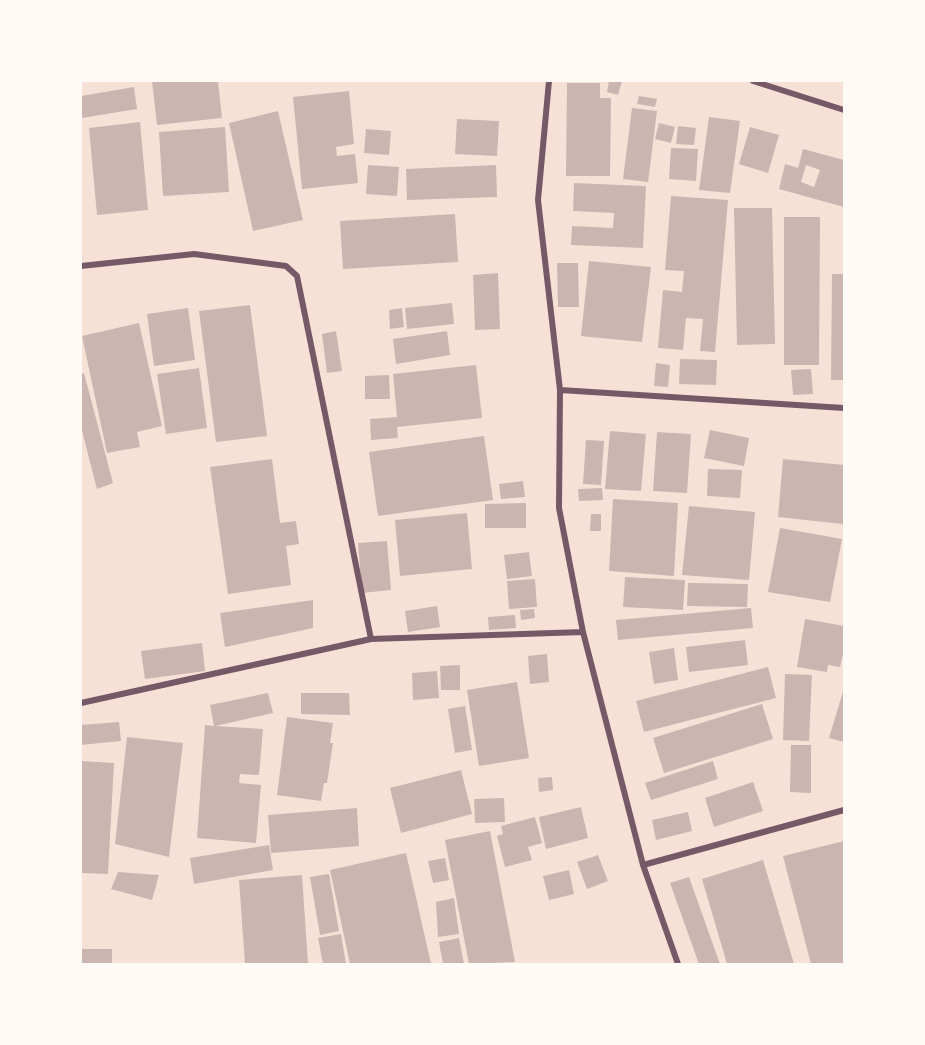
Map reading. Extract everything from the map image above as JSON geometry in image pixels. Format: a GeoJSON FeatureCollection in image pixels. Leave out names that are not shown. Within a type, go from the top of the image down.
{"type":"FeatureCollection","features":[{"type":"Feature","properties":{"kind":"street"},"geometry":{"type":"LineString","coordinates":[[549,81],[538,200],[560,390],[559,508],[583,632],[644,865],[678,964]]}},
{"type":"Feature","properties":{"kind":"street"},"geometry":{"type":"LineString","coordinates":[[753,81],[844,110]]}},
{"type":"Feature","properties":{"kind":"street"},"geometry":{"type":"LineString","coordinates":[[81,266],[194,254],[286,266],[297,276],[371,639]]}},
{"type":"Feature","properties":{"kind":"street"},"geometry":{"type":"LineString","coordinates":[[560,390],[844,408]]}},
{"type":"Feature","properties":{"kind":"street"},"geometry":{"type":"LineString","coordinates":[[81,703],[371,639],[583,632]]}},
{"type":"Feature","properties":{"kind":"street"},"geometry":{"type":"LineString","coordinates":[[644,865],[844,810]]}},
{"type":"Feature","properties":{"kind":"building"},"geometry":{"type":"Polygon","coordinates":[[[152,81],[218,81],[222,118],[157,125],[152,81]]]}},
{"type":"Feature","properties":{"kind":"building"},"geometry":{"type":"Polygon","coordinates":[[[609,81],[622,81],[618,95],[607,92],[609,81]]]}},
{"type":"Feature","properties":{"kind":"building"},"geometry":{"type":"Polygon","coordinates":[[[567,83],[600,83],[600,98],[611,98],[610,176],[566,176],[567,83]]]}},
{"type":"Feature","properties":{"kind":"building"},"geometry":{"type":"Polygon","coordinates":[[[134,87],[137,109],[82,118],[81,96],[134,87]]]}},
{"type":"Feature","properties":{"kind":"building"},"geometry":{"type":"Polygon","coordinates":[[[349,91],[354,144],[336,147],[337,156],[355,154],[358,183],[302,189],[293,97],[349,91]]]}},
{"type":"Feature","properties":{"kind":"building"},"geometry":{"type":"Polygon","coordinates":[[[639,96],[657,99],[655,107],[637,104],[639,96]]]}},
{"type":"Feature","properties":{"kind":"building"},"geometry":{"type":"Polygon","coordinates":[[[632,108],[657,111],[648,182],[623,179],[632,108]]]}},
{"type":"Feature","properties":{"kind":"building"},"geometry":{"type":"Polygon","coordinates":[[[278,111],[303,220],[253,231],[229,123],[278,111]]]}},
{"type":"Feature","properties":{"kind":"building"},"geometry":{"type":"Polygon","coordinates":[[[709,117],[740,121],[730,193],[699,190],[709,117]]]}},
{"type":"Feature","properties":{"kind":"building"},"geometry":{"type":"Polygon","coordinates":[[[457,119],[499,121],[497,156],[455,154],[457,119]]]}},
{"type":"Feature","properties":{"kind":"building"},"geometry":{"type":"Polygon","coordinates":[[[140,122],[148,210],[97,215],[89,128],[140,122]]]}},
{"type":"Feature","properties":{"kind":"building"},"geometry":{"type":"Polygon","coordinates":[[[659,123],[675,127],[671,143],[655,139],[659,123]]]}},
{"type":"Feature","properties":{"kind":"building"},"geometry":{"type":"Polygon","coordinates":[[[678,126],[696,128],[694,145],[676,144],[678,126]]]}},
{"type":"Feature","properties":{"kind":"building"},"geometry":{"type":"Polygon","coordinates":[[[225,127],[229,192],[163,196],[159,132],[225,127]]]}},
{"type":"Feature","properties":{"kind":"building"},"geometry":{"type":"Polygon","coordinates":[[[750,127],[779,135],[768,173],[739,164],[750,127]]]}},
{"type":"Feature","properties":{"kind":"building"},"geometry":{"type":"Polygon","coordinates":[[[366,129],[391,131],[389,155],[364,153],[366,129]]]}},
{"type":"Feature","properties":{"kind":"building"},"geometry":{"type":"Polygon","coordinates":[[[671,148],[698,149],[696,181],[669,179],[671,148]]]}},
{"type":"Feature","properties":{"kind":"building"},"geometry":{"type":"Polygon","coordinates":[[[803,149],[844,160],[844,207],[779,189],[785,164],[798,168],[803,149]],[[806,165],[801,182],[814,187],[820,170],[806,165]]]}},
{"type":"Feature","properties":{"kind":"building"},"geometry":{"type":"Polygon","coordinates":[[[368,165],[399,167],[397,196],[366,194],[368,165]]]}},
{"type":"Feature","properties":{"kind":"building"},"geometry":{"type":"Polygon","coordinates":[[[496,165],[497,197],[407,200],[406,169],[496,165]]]}},
{"type":"Feature","properties":{"kind":"building"},"geometry":{"type":"Polygon","coordinates":[[[574,183],[646,186],[643,248],[571,245],[572,226],[613,228],[614,213],[573,211],[574,183]]]}},
{"type":"Feature","properties":{"kind":"building"},"geometry":{"type":"Polygon","coordinates":[[[671,196],[728,200],[715,352],[700,351],[703,319],[686,318],[683,350],[658,348],[663,290],[682,292],[684,271],[665,270],[671,196]]]}},
{"type":"Feature","properties":{"kind":"building"},"geometry":{"type":"Polygon","coordinates":[[[734,208],[772,208],[775,344],[737,345],[734,208]]]}},
{"type":"Feature","properties":{"kind":"building"},"geometry":{"type":"Polygon","coordinates":[[[455,214],[458,262],[343,269],[340,221],[455,214]]]}},
{"type":"Feature","properties":{"kind":"building"},"geometry":{"type":"Polygon","coordinates":[[[784,217],[820,217],[819,365],[784,365],[784,217]]]}},
{"type":"Feature","properties":{"kind":"building"},"geometry":{"type":"Polygon","coordinates":[[[589,261],[651,267],[642,342],[581,336],[589,261]]]}},
{"type":"Feature","properties":{"kind":"building"},"geometry":{"type":"Polygon","coordinates":[[[557,263],[578,263],[579,307],[558,307],[557,263]]]}},
{"type":"Feature","properties":{"kind":"building"},"geometry":{"type":"Polygon","coordinates":[[[498,273],[500,329],[475,330],[473,275],[498,273]]]}},
{"type":"Feature","properties":{"kind":"building"},"geometry":{"type":"Polygon","coordinates":[[[832,274],[844,274],[844,380],[831,380],[832,274]]]}},
{"type":"Feature","properties":{"kind":"building"},"geometry":{"type":"Polygon","coordinates":[[[452,303],[454,324],[407,329],[405,308],[452,303]]]}},
{"type":"Feature","properties":{"kind":"building"},"geometry":{"type":"Polygon","coordinates":[[[250,305],[267,436],[216,442],[199,311],[250,305]]]}},
{"type":"Feature","properties":{"kind":"building"},"geometry":{"type":"Polygon","coordinates":[[[188,308],[195,360],[154,366],[147,314],[188,308]]]}},
{"type":"Feature","properties":{"kind":"building"},"geometry":{"type":"Polygon","coordinates":[[[402,308],[404,327],[390,329],[389,310],[402,308]]]}},
{"type":"Feature","properties":{"kind":"building"},"geometry":{"type":"Polygon","coordinates":[[[139,323],[162,426],[137,432],[140,447],[107,453],[82,336],[139,323]]]}},
{"type":"Feature","properties":{"kind":"building"},"geometry":{"type":"Polygon","coordinates":[[[336,331],[342,371],[327,373],[322,334],[336,331]]]}},
{"type":"Feature","properties":{"kind":"building"},"geometry":{"type":"Polygon","coordinates":[[[447,331],[450,355],[396,364],[393,339],[447,331]]]}},
{"type":"Feature","properties":{"kind":"building"},"geometry":{"type":"Polygon","coordinates":[[[680,359],[717,360],[716,385],[679,384],[680,359]]]}},
{"type":"Feature","properties":{"kind":"building"},"geometry":{"type":"Polygon","coordinates":[[[656,363],[670,365],[668,387],[654,386],[656,363]]]}},
{"type":"Feature","properties":{"kind":"building"},"geometry":{"type":"Polygon","coordinates":[[[476,365],[482,418],[397,427],[398,438],[371,440],[370,419],[397,417],[393,374],[476,365]]]}},
{"type":"Feature","properties":{"kind":"building"},"geometry":{"type":"Polygon","coordinates":[[[199,368],[207,428],[166,434],[157,374],[199,368]]]}},
{"type":"Feature","properties":{"kind":"building"},"geometry":{"type":"Polygon","coordinates":[[[811,369],[813,394],[793,395],[791,370],[811,369]]]}},
{"type":"Feature","properties":{"kind":"building"},"geometry":{"type":"Polygon","coordinates":[[[84,373],[113,483],[97,489],[81,427],[81,374],[84,373]]]}},
{"type":"Feature","properties":{"kind":"building"},"geometry":{"type":"Polygon","coordinates":[[[389,375],[390,399],[365,399],[365,376],[389,375]]]}},
{"type":"Feature","properties":{"kind":"building"},"geometry":{"type":"Polygon","coordinates":[[[710,430],[749,438],[744,466],[704,458],[710,430]]]}},
{"type":"Feature","properties":{"kind":"building"},"geometry":{"type":"Polygon","coordinates":[[[610,431],[646,434],[641,491],[605,489],[610,431]]]}},
{"type":"Feature","properties":{"kind":"building"},"geometry":{"type":"Polygon","coordinates":[[[657,432],[691,434],[687,493],[653,491],[657,432]]]}},
{"type":"Feature","properties":{"kind":"building"},"geometry":{"type":"Polygon","coordinates":[[[484,436],[493,500],[378,516],[369,452],[484,436]]]}},
{"type":"Feature","properties":{"kind":"building"},"geometry":{"type":"Polygon","coordinates":[[[586,440],[604,441],[601,485],[583,484],[586,440]]]}},
{"type":"Feature","properties":{"kind":"building"},"geometry":{"type":"Polygon","coordinates":[[[272,459],[280,523],[296,521],[299,544],[286,546],[291,585],[228,594],[210,467],[272,459]]]}},
{"type":"Feature","properties":{"kind":"building"},"geometry":{"type":"Polygon","coordinates":[[[783,459],[844,465],[843,524],[778,517],[783,459]]]}},
{"type":"Feature","properties":{"kind":"building"},"geometry":{"type":"Polygon","coordinates":[[[708,469],[742,470],[740,498],[707,496],[708,469]]]}},
{"type":"Feature","properties":{"kind":"building"},"geometry":{"type":"Polygon","coordinates":[[[523,481],[525,497],[501,499],[499,484],[523,481]]]}},
{"type":"Feature","properties":{"kind":"building"},"geometry":{"type":"Polygon","coordinates":[[[602,488],[603,500],[579,501],[578,489],[602,488]]]}},
{"type":"Feature","properties":{"kind":"building"},"geometry":{"type":"Polygon","coordinates":[[[613,499],[678,503],[674,576],[609,571],[613,499]]]}},
{"type":"Feature","properties":{"kind":"building"},"geometry":{"type":"Polygon","coordinates":[[[526,503],[526,528],[485,528],[485,504],[526,503]]]}},
{"type":"Feature","properties":{"kind":"building"},"geometry":{"type":"Polygon","coordinates":[[[689,506],[755,512],[749,580],[682,575],[689,506]]]}},
{"type":"Feature","properties":{"kind":"building"},"geometry":{"type":"Polygon","coordinates":[[[467,513],[472,569],[400,576],[395,520],[467,513]]]}},
{"type":"Feature","properties":{"kind":"building"},"geometry":{"type":"Polygon","coordinates":[[[591,514],[601,514],[601,531],[590,531],[591,514]]]}},
{"type":"Feature","properties":{"kind":"building"},"geometry":{"type":"Polygon","coordinates":[[[780,528],[842,539],[830,602],[768,592],[780,528]]]}},
{"type":"Feature","properties":{"kind":"building"},"geometry":{"type":"Polygon","coordinates":[[[387,541],[391,590],[362,593],[358,543],[387,541]]]}},
{"type":"Feature","properties":{"kind":"building"},"geometry":{"type":"Polygon","coordinates":[[[529,552],[532,576],[507,579],[504,555],[529,552]]]}},
{"type":"Feature","properties":{"kind":"building"},"geometry":{"type":"Polygon","coordinates":[[[625,577],[685,580],[683,610],[623,607],[625,577]]]}},
{"type":"Feature","properties":{"kind":"building"},"geometry":{"type":"Polygon","coordinates":[[[535,579],[537,607],[509,609],[507,581],[535,579]]]}},
{"type":"Feature","properties":{"kind":"building"},"geometry":{"type":"Polygon","coordinates":[[[688,583],[748,584],[747,607],[687,606],[688,583]]]}},
{"type":"Feature","properties":{"kind":"building"},"geometry":{"type":"Polygon","coordinates":[[[313,600],[313,628],[225,647],[220,613],[313,600]]]}},
{"type":"Feature","properties":{"kind":"building"},"geometry":{"type":"Polygon","coordinates":[[[437,606],[440,627],[408,632],[405,611],[437,606]]]}},
{"type":"Feature","properties":{"kind":"building"},"geometry":{"type":"Polygon","coordinates":[[[751,608],[753,628],[618,640],[616,620],[751,608]]]}},
{"type":"Feature","properties":{"kind":"building"},"geometry":{"type":"Polygon","coordinates":[[[534,609],[535,618],[521,620],[520,610],[534,609]]]}},
{"type":"Feature","properties":{"kind":"building"},"geometry":{"type":"Polygon","coordinates":[[[515,615],[516,628],[489,630],[488,617],[515,615]]]}},
{"type":"Feature","properties":{"kind":"building"},"geometry":{"type":"Polygon","coordinates":[[[805,619],[844,626],[844,650],[840,667],[828,665],[827,672],[797,667],[805,619]]]}},
{"type":"Feature","properties":{"kind":"building"},"geometry":{"type":"Polygon","coordinates":[[[745,640],[748,665],[689,672],[686,647],[745,640]]]}},
{"type":"Feature","properties":{"kind":"building"},"geometry":{"type":"Polygon","coordinates":[[[202,643],[205,671],[145,679],[141,651],[202,643]]]}},
{"type":"Feature","properties":{"kind":"building"},"geometry":{"type":"Polygon","coordinates":[[[674,648],[678,680],[654,684],[649,652],[674,648]]]}},
{"type":"Feature","properties":{"kind":"building"},"geometry":{"type":"Polygon","coordinates":[[[547,654],[549,682],[530,684],[528,656],[547,654]]]}},
{"type":"Feature","properties":{"kind":"building"},"geometry":{"type":"Polygon","coordinates":[[[460,665],[460,690],[441,690],[440,666],[460,665]]]}},
{"type":"Feature","properties":{"kind":"building"},"geometry":{"type":"Polygon","coordinates":[[[768,667],[776,698],[644,732],[636,701],[768,667]]]}},
{"type":"Feature","properties":{"kind":"building"},"geometry":{"type":"Polygon","coordinates":[[[437,671],[439,698],[413,700],[412,673],[437,671]]]}},
{"type":"Feature","properties":{"kind":"building"},"geometry":{"type":"Polygon","coordinates":[[[785,674],[812,675],[809,741],[783,740],[785,674]]]}},
{"type":"Feature","properties":{"kind":"building"},"geometry":{"type":"Polygon","coordinates":[[[517,682],[529,758],[479,766],[467,690],[517,682]]]}},
{"type":"Feature","properties":{"kind":"building"},"geometry":{"type":"Polygon","coordinates":[[[844,688],[844,742],[829,738],[844,688]]]}},
{"type":"Feature","properties":{"kind":"building"},"geometry":{"type":"Polygon","coordinates":[[[268,693],[273,713],[215,726],[263,729],[259,775],[240,774],[239,783],[261,785],[256,843],[197,838],[205,725],[214,726],[210,705],[268,693]]]}},
{"type":"Feature","properties":{"kind":"building"},"geometry":{"type":"Polygon","coordinates":[[[301,693],[349,693],[350,715],[301,714],[301,693]]]}},
{"type":"Feature","properties":{"kind":"building"},"geometry":{"type":"Polygon","coordinates":[[[762,704],[773,739],[664,773],[653,738],[762,704]]]}},
{"type":"Feature","properties":{"kind":"building"},"geometry":{"type":"Polygon","coordinates":[[[465,706],[472,750],[455,753],[448,709],[465,706]]]}},
{"type":"Feature","properties":{"kind":"building"},"geometry":{"type":"Polygon","coordinates":[[[287,717],[333,723],[330,743],[333,743],[327,783],[324,783],[321,801],[277,795],[287,717]]]}},
{"type":"Feature","properties":{"kind":"building"},"geometry":{"type":"Polygon","coordinates":[[[119,722],[121,741],[81,745],[81,725],[119,722]]]}},
{"type":"Feature","properties":{"kind":"building"},"geometry":{"type":"Polygon","coordinates":[[[127,737],[183,743],[169,857],[115,844],[127,737]]]}},
{"type":"Feature","properties":{"kind":"building"},"geometry":{"type":"Polygon","coordinates":[[[791,745],[811,745],[811,793],[790,792],[791,745]]]}},
{"type":"Feature","properties":{"kind":"building"},"geometry":{"type":"Polygon","coordinates":[[[81,761],[114,763],[108,874],[81,873],[81,761]]]}},
{"type":"Feature","properties":{"kind":"building"},"geometry":{"type":"Polygon","coordinates":[[[713,761],[718,779],[651,800],[645,783],[713,761]]]}},
{"type":"Feature","properties":{"kind":"building"},"geometry":{"type":"Polygon","coordinates":[[[461,770],[472,814],[401,833],[390,788],[461,770]]]}},
{"type":"Feature","properties":{"kind":"building"},"geometry":{"type":"Polygon","coordinates":[[[552,777],[553,790],[539,792],[538,778],[552,777]]]}},
{"type":"Feature","properties":{"kind":"building"},"geometry":{"type":"Polygon","coordinates":[[[753,782],[763,811],[714,827],[705,798],[753,782]]]}},
{"type":"Feature","properties":{"kind":"building"},"geometry":{"type":"Polygon","coordinates":[[[504,798],[505,822],[475,823],[474,799],[504,798]]]}},
{"type":"Feature","properties":{"kind":"building"},"geometry":{"type":"Polygon","coordinates":[[[581,807],[588,838],[546,849],[539,817],[581,807]]]}},
{"type":"Feature","properties":{"kind":"building"},"geometry":{"type":"Polygon","coordinates":[[[357,808],[359,846],[271,853],[268,815],[357,808]]]}},
{"type":"Feature","properties":{"kind":"building"},"geometry":{"type":"Polygon","coordinates":[[[688,812],[692,831],[656,840],[652,820],[688,812]]]}},
{"type":"Feature","properties":{"kind":"building"},"geometry":{"type":"Polygon","coordinates":[[[535,817],[542,843],[528,847],[532,860],[505,867],[497,836],[503,834],[501,826],[535,817]]]}},
{"type":"Feature","properties":{"kind":"building"},"geometry":{"type":"Polygon","coordinates":[[[490,831],[515,962],[469,964],[445,840],[490,831]]]}},
{"type":"Feature","properties":{"kind":"building"},"geometry":{"type":"Polygon","coordinates":[[[844,841],[844,964],[811,964],[783,856],[844,841]]]}},
{"type":"Feature","properties":{"kind":"building"},"geometry":{"type":"Polygon","coordinates":[[[269,845],[273,870],[194,884],[190,858],[269,845]]]}},
{"type":"Feature","properties":{"kind":"building"},"geometry":{"type":"Polygon","coordinates":[[[406,853],[431,964],[350,964],[330,870],[406,853]]]}},
{"type":"Feature","properties":{"kind":"building"},"geometry":{"type":"Polygon","coordinates":[[[598,855],[608,881],[587,889],[577,862],[598,855]]]}},
{"type":"Feature","properties":{"kind":"building"},"geometry":{"type":"Polygon","coordinates":[[[445,858],[449,880],[433,883],[428,861],[445,858]]]}},
{"type":"Feature","properties":{"kind":"building"},"geometry":{"type":"Polygon","coordinates":[[[763,860],[794,964],[727,964],[702,879],[763,860]]]}},
{"type":"Feature","properties":{"kind":"building"},"geometry":{"type":"Polygon","coordinates":[[[569,870],[574,894],[549,900],[543,876],[569,870]]]}},
{"type":"Feature","properties":{"kind":"building"},"geometry":{"type":"Polygon","coordinates":[[[118,872],[159,875],[152,900],[111,889],[118,872]]]}},
{"type":"Feature","properties":{"kind":"building"},"geometry":{"type":"Polygon","coordinates":[[[329,874],[339,931],[320,935],[310,877],[329,874]]]}},
{"type":"Feature","properties":{"kind":"building"},"geometry":{"type":"Polygon","coordinates":[[[302,875],[308,964],[245,964],[239,880],[302,875]]]}},
{"type":"Feature","properties":{"kind":"building"},"geometry":{"type":"Polygon","coordinates":[[[689,877],[720,964],[699,964],[670,883],[689,877]]]}},
{"type":"Feature","properties":{"kind":"building"},"geometry":{"type":"Polygon","coordinates":[[[454,898],[459,934],[438,937],[436,902],[454,898]]]}},
{"type":"Feature","properties":{"kind":"building"},"geometry":{"type":"Polygon","coordinates":[[[341,934],[346,964],[323,964],[318,938],[341,934]]]}},
{"type":"Feature","properties":{"kind":"building"},"geometry":{"type":"Polygon","coordinates":[[[459,938],[464,964],[443,964],[439,942],[459,938]]]}},
{"type":"Feature","properties":{"kind":"building"},"geometry":{"type":"Polygon","coordinates":[[[81,949],[112,949],[112,964],[81,964],[81,949]]]}}]}
